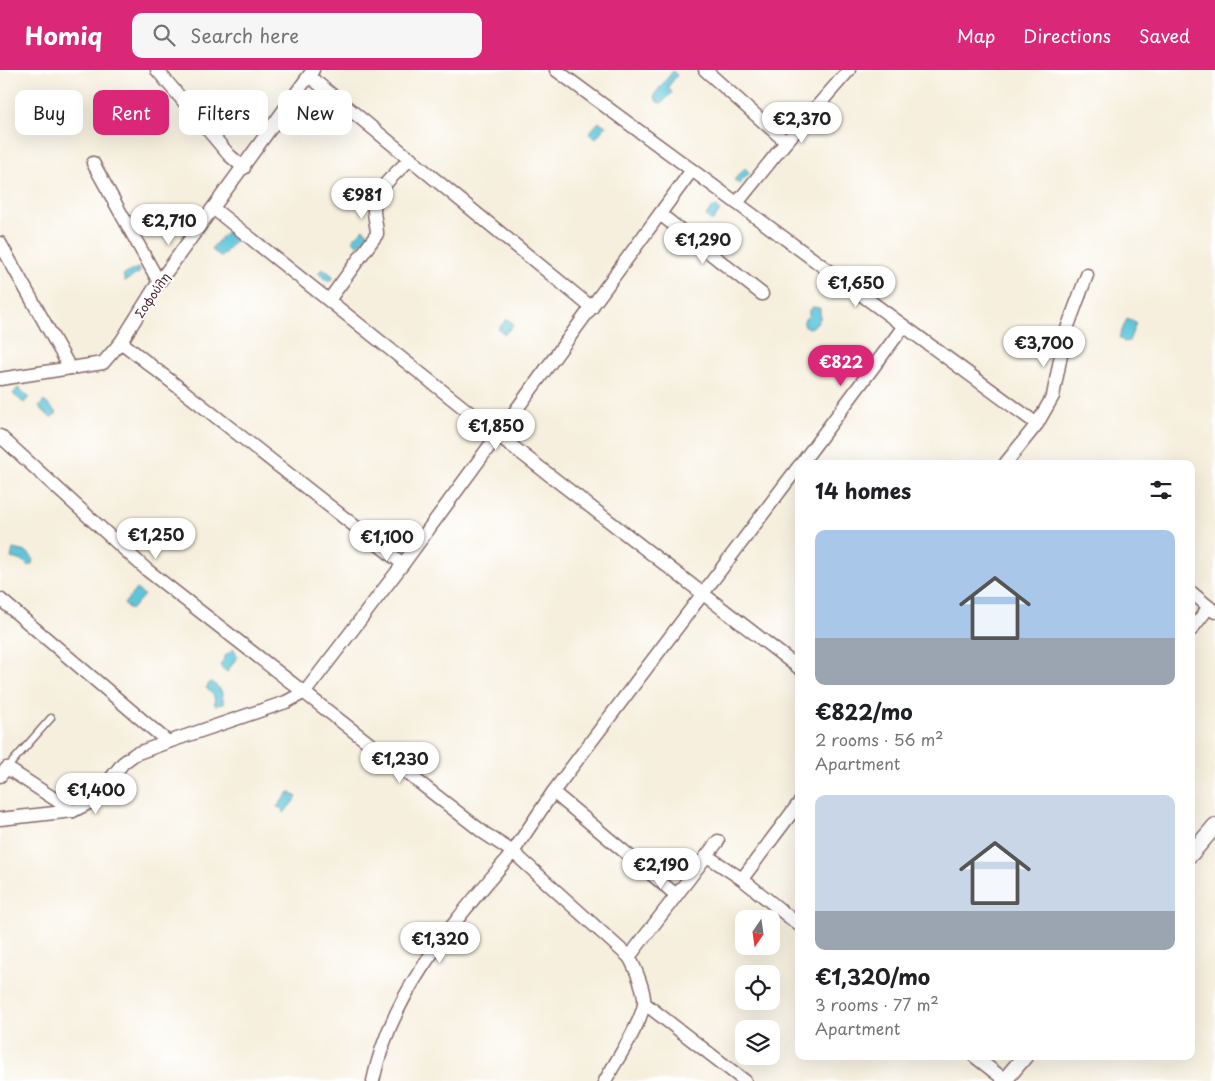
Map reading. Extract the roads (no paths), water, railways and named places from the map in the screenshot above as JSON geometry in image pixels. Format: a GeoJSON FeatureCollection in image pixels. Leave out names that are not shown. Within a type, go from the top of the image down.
{"type":"FeatureCollection","features":[{"type":"Feature","properties":{"kind":"street"},"geometry":{"type":"LineString","coordinates":[[157,70],[229,155],[244,168]]}},
{"type":"Feature","properties":{"kind":"street"},"geometry":{"type":"LineString","coordinates":[[556,70],[1036,424]]}},
{"type":"Feature","properties":{"kind":"street"},"geometry":{"type":"LineString","coordinates":[[705,70],[786,142]]}},
{"type":"Feature","properties":{"kind":"street"},"geometry":{"type":"LineString","coordinates":[[737,203],[786,142],[849,70]]}},
{"type":"Feature","properties":{"kind":"street"},"geometry":{"type":"LineString","coordinates":[[311,73],[592,308]]}},
{"type":"Feature","properties":{"kind":"street","name":"Σοφούλη"},"geometry":{"type":"LineString","coordinates":[[0,379],[103,363],[121,342],[159,282],[244,168],[311,73]]}},
{"type":"Feature","properties":{"kind":"street"},"geometry":{"type":"LineString","coordinates":[[329,300],[377,234],[374,210],[375,200],[411,158]]}},
{"type":"Feature","properties":{"kind":"street"},"geometry":{"type":"LineString","coordinates":[[93,163],[159,282]]}},
{"type":"Feature","properties":{"kind":"street"},"geometry":{"type":"LineString","coordinates":[[0,819],[73,811],[92,801],[123,763],[136,754],[286,702],[305,692],[498,436],[692,170]]}},
{"type":"Feature","properties":{"kind":"street"},"geometry":{"type":"LineString","coordinates":[[214,209],[498,436],[795,665]]}},
{"type":"Feature","properties":{"kind":"street"},"geometry":{"type":"LineString","coordinates":[[660,214],[762,294]]}},
{"type":"Feature","properties":{"kind":"street"},"geometry":{"type":"LineString","coordinates":[[0,243],[70,368]]}},
{"type":"Feature","properties":{"kind":"street"},"geometry":{"type":"LineString","coordinates":[[1008,460],[1036,424],[1053,396],[1065,334],[1087,275]]}},
{"type":"Feature","properties":{"kind":"street"},"geometry":{"type":"LineString","coordinates":[[804,460],[904,326]]}},
{"type":"Feature","properties":{"kind":"street"},"geometry":{"type":"LineString","coordinates":[[121,342],[403,564]]}},
{"type":"Feature","properties":{"kind":"street"},"geometry":{"type":"LineString","coordinates":[[0,436],[147,570],[484,833],[513,852],[629,957],[639,975],[644,1003],[632,1032],[605,1081]]}},
{"type":"Feature","properties":{"kind":"street"},"geometry":{"type":"LineString","coordinates":[[373,1081],[377,1058],[398,1006],[421,965],[513,852],[553,792],[795,472]]}},
{"type":"Feature","properties":{"kind":"street"},"geometry":{"type":"LineString","coordinates":[[1195,595],[1212,609],[1195,626]]}},
{"type":"Feature","properties":{"kind":"street"},"geometry":{"type":"LineString","coordinates":[[0,599],[168,742]]}},
{"type":"Feature","properties":{"kind":"street"},"geometry":{"type":"LineString","coordinates":[[4,772],[73,811]]}},
{"type":"Feature","properties":{"kind":"street"},"geometry":{"type":"LineString","coordinates":[[553,792],[675,894]]}},
{"type":"Feature","properties":{"kind":"street"},"geometry":{"type":"LineString","coordinates":[[742,878],[795,808]]}},
{"type":"Feature","properties":{"kind":"street"},"geometry":{"type":"LineString","coordinates":[[1195,849],[1215,826]]}},
{"type":"Feature","properties":{"kind":"street"},"geometry":{"type":"LineString","coordinates":[[629,957],[675,894],[718,841]]}},
{"type":"Feature","properties":{"kind":"street"},"geometry":{"type":"LineString","coordinates":[[707,856],[742,878],[795,922]]}},
{"type":"Feature","properties":{"kind":"street"},"geometry":{"type":"LineString","coordinates":[[644,1003],[745,1081]]}},
{"type":"Feature","properties":{"kind":"street"},"geometry":{"type":"LineString","coordinates":[[979,1060],[1005,1080],[1022,1060]]}},
{"type":"Feature","properties":{"kind":"lane"},"geometry":{"type":"LineString","coordinates":[[4,772],[51,718]]}},
{"type":"Feature","properties":{"kind":"water"},"geometry":{"type":"Polygon","coordinates":[[[673,71],[677,75],[668,87],[672,93],[662,103],[657,102],[654,95],[673,71]]]}},
{"type":"Feature","properties":{"kind":"water"},"geometry":{"type":"Polygon","coordinates":[[[599,122],[606,126],[596,138],[589,133],[599,122]]]}},
{"type":"Feature","properties":{"kind":"water"},"geometry":{"type":"Polygon","coordinates":[[[745,168],[750,173],[739,184],[734,180],[745,168]]]}},
{"type":"Feature","properties":{"kind":"water"},"geometry":{"type":"Polygon","coordinates":[[[713,207],[717,207],[720,211],[712,222],[706,216],[713,207]]]}},
{"type":"Feature","properties":{"kind":"water"},"geometry":{"type":"Polygon","coordinates":[[[363,229],[369,234],[358,246],[352,240],[363,229]]]}},
{"type":"Feature","properties":{"kind":"water"},"geometry":{"type":"Polygon","coordinates":[[[226,232],[237,239],[221,257],[211,249],[226,232]]]}},
{"type":"Feature","properties":{"kind":"water"},"geometry":{"type":"Polygon","coordinates":[[[137,268],[140,270],[139,273],[125,281],[123,275],[137,268]]]}},
{"type":"Feature","properties":{"kind":"water"},"geometry":{"type":"Polygon","coordinates":[[[323,268],[334,277],[329,282],[318,273],[323,268]]]}},
{"type":"Feature","properties":{"kind":"water"},"geometry":{"type":"Polygon","coordinates":[[[813,307],[820,308],[820,319],[813,327],[808,328],[804,325],[804,320],[809,315],[809,310],[813,307]]]}},
{"type":"Feature","properties":{"kind":"water"},"geometry":{"type":"Polygon","coordinates":[[[507,319],[514,324],[505,334],[498,329],[507,319]]]}},
{"type":"Feature","properties":{"kind":"water"},"geometry":{"type":"Polygon","coordinates":[[[1127,319],[1136,323],[1129,341],[1124,342],[1119,337],[1127,319]]]}},
{"type":"Feature","properties":{"kind":"water"},"geometry":{"type":"Polygon","coordinates":[[[18,388],[29,397],[24,403],[13,394],[18,388]]]}},
{"type":"Feature","properties":{"kind":"water"},"geometry":{"type":"Polygon","coordinates":[[[44,401],[57,413],[51,418],[39,407],[44,401]]]}},
{"type":"Feature","properties":{"kind":"water"},"geometry":{"type":"Polygon","coordinates":[[[13,549],[27,552],[33,558],[32,564],[28,566],[23,561],[11,558],[13,549]]]}},
{"type":"Feature","properties":{"kind":"water"},"geometry":{"type":"Polygon","coordinates":[[[136,589],[144,595],[131,610],[124,604],[136,589]]]}},
{"type":"Feature","properties":{"kind":"water"},"geometry":{"type":"Polygon","coordinates":[[[234,649],[237,657],[227,672],[220,666],[226,655],[234,649]]]}},
{"type":"Feature","properties":{"kind":"water"},"geometry":{"type":"Polygon","coordinates":[[[211,681],[221,690],[224,704],[215,705],[214,696],[206,688],[211,681]]]}},
{"type":"Feature","properties":{"kind":"water"},"geometry":{"type":"Polygon","coordinates":[[[289,792],[297,797],[284,813],[281,808],[277,807],[289,792]]]}}]}
